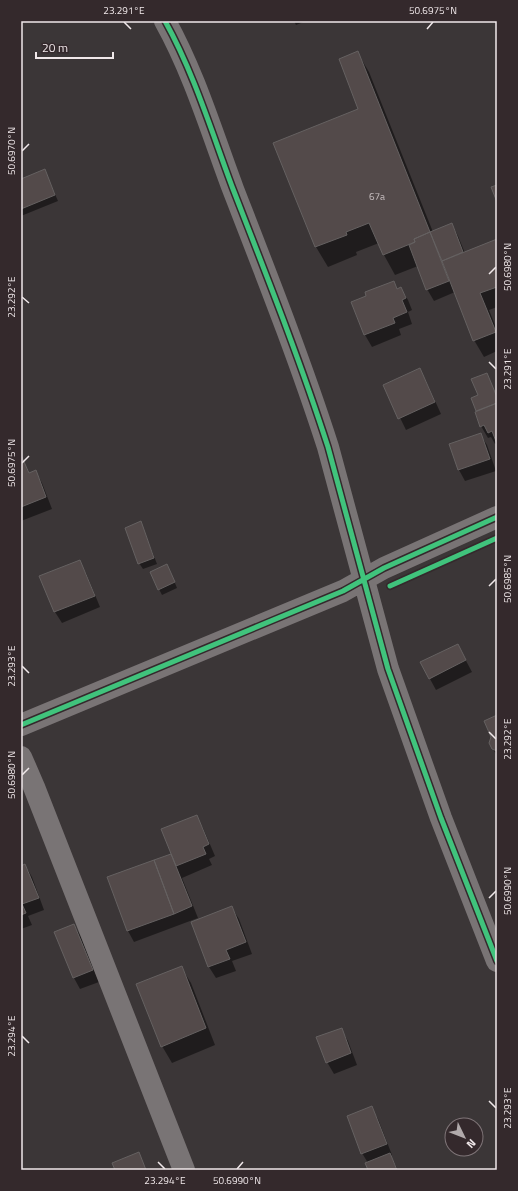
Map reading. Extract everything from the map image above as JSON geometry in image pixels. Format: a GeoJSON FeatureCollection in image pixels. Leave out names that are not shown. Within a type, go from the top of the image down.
{"type":"FeatureCollection","features":[{"type":"Feature","properties":{"kind":"street"},"geometry":{"type":"LineString","coordinates":[[165,21],[191,77],[296,355],[328,447],[376,627],[393,684],[438,811],[497,962]]}},
{"type":"Feature","properties":{"kind":"street"},"geometry":{"type":"LineString","coordinates":[[21,725],[343,591],[384,568],[497,517]]}},
{"type":"Feature","properties":{"kind":"street"},"geometry":{"type":"LineString","coordinates":[[21,757],[46,816],[184,1170]]}},
{"type":"Feature","properties":{"kind":"building"},"geometry":{"type":"Polygon","coordinates":[[[358,51],[430,232],[414,239],[415,242],[383,255],[369,223],[346,232],[347,235],[315,247],[273,143],[358,109],[339,59],[358,51]]]}},
{"type":"Feature","properties":{"kind":"building"},"geometry":{"type":"Polygon","coordinates":[[[45,169],[55,195],[21,209],[21,179],[45,169]]]}},
{"type":"Feature","properties":{"kind":"building"},"geometry":{"type":"Polygon","coordinates":[[[497,185],[497,202],[491,187],[497,185]]]}},
{"type":"Feature","properties":{"kind":"building"},"geometry":{"type":"Polygon","coordinates":[[[452,223],[463,252],[442,261],[430,232],[452,223]]]}},
{"type":"Feature","properties":{"kind":"building"},"geometry":{"type":"Polygon","coordinates":[[[430,232],[449,281],[426,290],[409,245],[415,242],[414,239],[430,232]]]}},
{"type":"Feature","properties":{"kind":"building"},"geometry":{"type":"Polygon","coordinates":[[[497,239],[497,287],[480,293],[496,332],[473,341],[442,261],[497,239]]]}},
{"type":"Feature","properties":{"kind":"building"},"geometry":{"type":"Polygon","coordinates":[[[394,281],[397,289],[401,287],[406,298],[402,300],[407,312],[393,318],[395,323],[364,335],[351,302],[366,296],[365,292],[394,281]]]}},
{"type":"Feature","properties":{"kind":"building"},"geometry":{"type":"Polygon","coordinates":[[[420,368],[435,402],[398,419],[383,385],[420,368]]]}},
{"type":"Feature","properties":{"kind":"building"},"geometry":{"type":"Polygon","coordinates":[[[487,373],[497,397],[497,403],[476,411],[471,398],[478,395],[471,379],[487,373]]]}},
{"type":"Feature","properties":{"kind":"building"},"geometry":{"type":"Polygon","coordinates":[[[497,403],[497,444],[492,431],[488,433],[484,425],[480,427],[475,412],[497,403]]]}},
{"type":"Feature","properties":{"kind":"building"},"geometry":{"type":"Polygon","coordinates":[[[481,433],[490,459],[458,470],[449,444],[481,433]]]}},
{"type":"Feature","properties":{"kind":"building"},"geometry":{"type":"Polygon","coordinates":[[[21,455],[29,473],[36,470],[46,497],[21,507],[21,455]]]}},
{"type":"Feature","properties":{"kind":"building"},"geometry":{"type":"Polygon","coordinates":[[[141,521],[154,558],[138,564],[125,528],[141,521]]]}},
{"type":"Feature","properties":{"kind":"building"},"geometry":{"type":"Polygon","coordinates":[[[80,560],[95,596],[54,612],[39,576],[80,560]]]}},
{"type":"Feature","properties":{"kind":"building"},"geometry":{"type":"Polygon","coordinates":[[[167,564],[175,582],[158,590],[150,572],[167,564]]]}},
{"type":"Feature","properties":{"kind":"building"},"geometry":{"type":"Polygon","coordinates":[[[458,644],[466,660],[429,679],[420,662],[458,644]]]}},
{"type":"Feature","properties":{"kind":"building"},"geometry":{"type":"Polygon","coordinates":[[[497,715],[497,751],[492,749],[489,743],[491,737],[484,721],[497,715]]]}},
{"type":"Feature","properties":{"kind":"building"},"geometry":{"type":"Polygon","coordinates":[[[197,815],[209,844],[203,847],[206,854],[176,866],[161,829],[197,815]]]}},
{"type":"Feature","properties":{"kind":"building"},"geometry":{"type":"Polygon","coordinates":[[[171,854],[192,906],[174,914],[154,860],[171,854]]]}},
{"type":"Feature","properties":{"kind":"building"},"geometry":{"type":"Polygon","coordinates":[[[154,860],[174,914],[127,931],[107,877],[154,860]]]}},
{"type":"Feature","properties":{"kind":"building"},"geometry":{"type":"Polygon","coordinates":[[[25,864],[39,898],[22,904],[26,913],[21,915],[21,866],[25,864]]]}},
{"type":"Feature","properties":{"kind":"building"},"geometry":{"type":"Polygon","coordinates":[[[232,906],[246,942],[226,950],[230,959],[208,967],[191,922],[232,906]]]}},
{"type":"Feature","properties":{"kind":"building"},"geometry":{"type":"Polygon","coordinates":[[[74,924],[93,970],[73,978],[54,932],[74,924]]]}},
{"type":"Feature","properties":{"kind":"building"},"geometry":{"type":"Polygon","coordinates":[[[182,966],[206,1028],[161,1047],[136,984],[182,966]]]}},
{"type":"Feature","properties":{"kind":"building"},"geometry":{"type":"Polygon","coordinates":[[[342,1028],[351,1053],[326,1063],[316,1037],[342,1028]]]}},
{"type":"Feature","properties":{"kind":"building"},"geometry":{"type":"Polygon","coordinates":[[[372,1106],[387,1144],[361,1154],[347,1116],[372,1106]]]}},
{"type":"Feature","properties":{"kind":"building"},"geometry":{"type":"Polygon","coordinates":[[[139,1152],[146,1170],[115,1170],[112,1163],[139,1152]]]}},
{"type":"Feature","properties":{"kind":"building"},"geometry":{"type":"Polygon","coordinates":[[[390,1153],[397,1170],[368,1170],[365,1163],[390,1153]]]}},
{"type":"Feature","properties":{"kind":"cycle path"},"geometry":{"type":"LineString","coordinates":[[165,21],[194,82],[306,382],[328,447],[388,669],[441,818],[497,961]]}},
{"type":"Feature","properties":{"kind":"cycle path"},"geometry":{"type":"LineString","coordinates":[[21,725],[343,591],[384,568],[497,517]]}},
{"type":"Feature","properties":{"kind":"cycle path"},"geometry":{"type":"LineString","coordinates":[[390,586],[497,538]]}}]}
